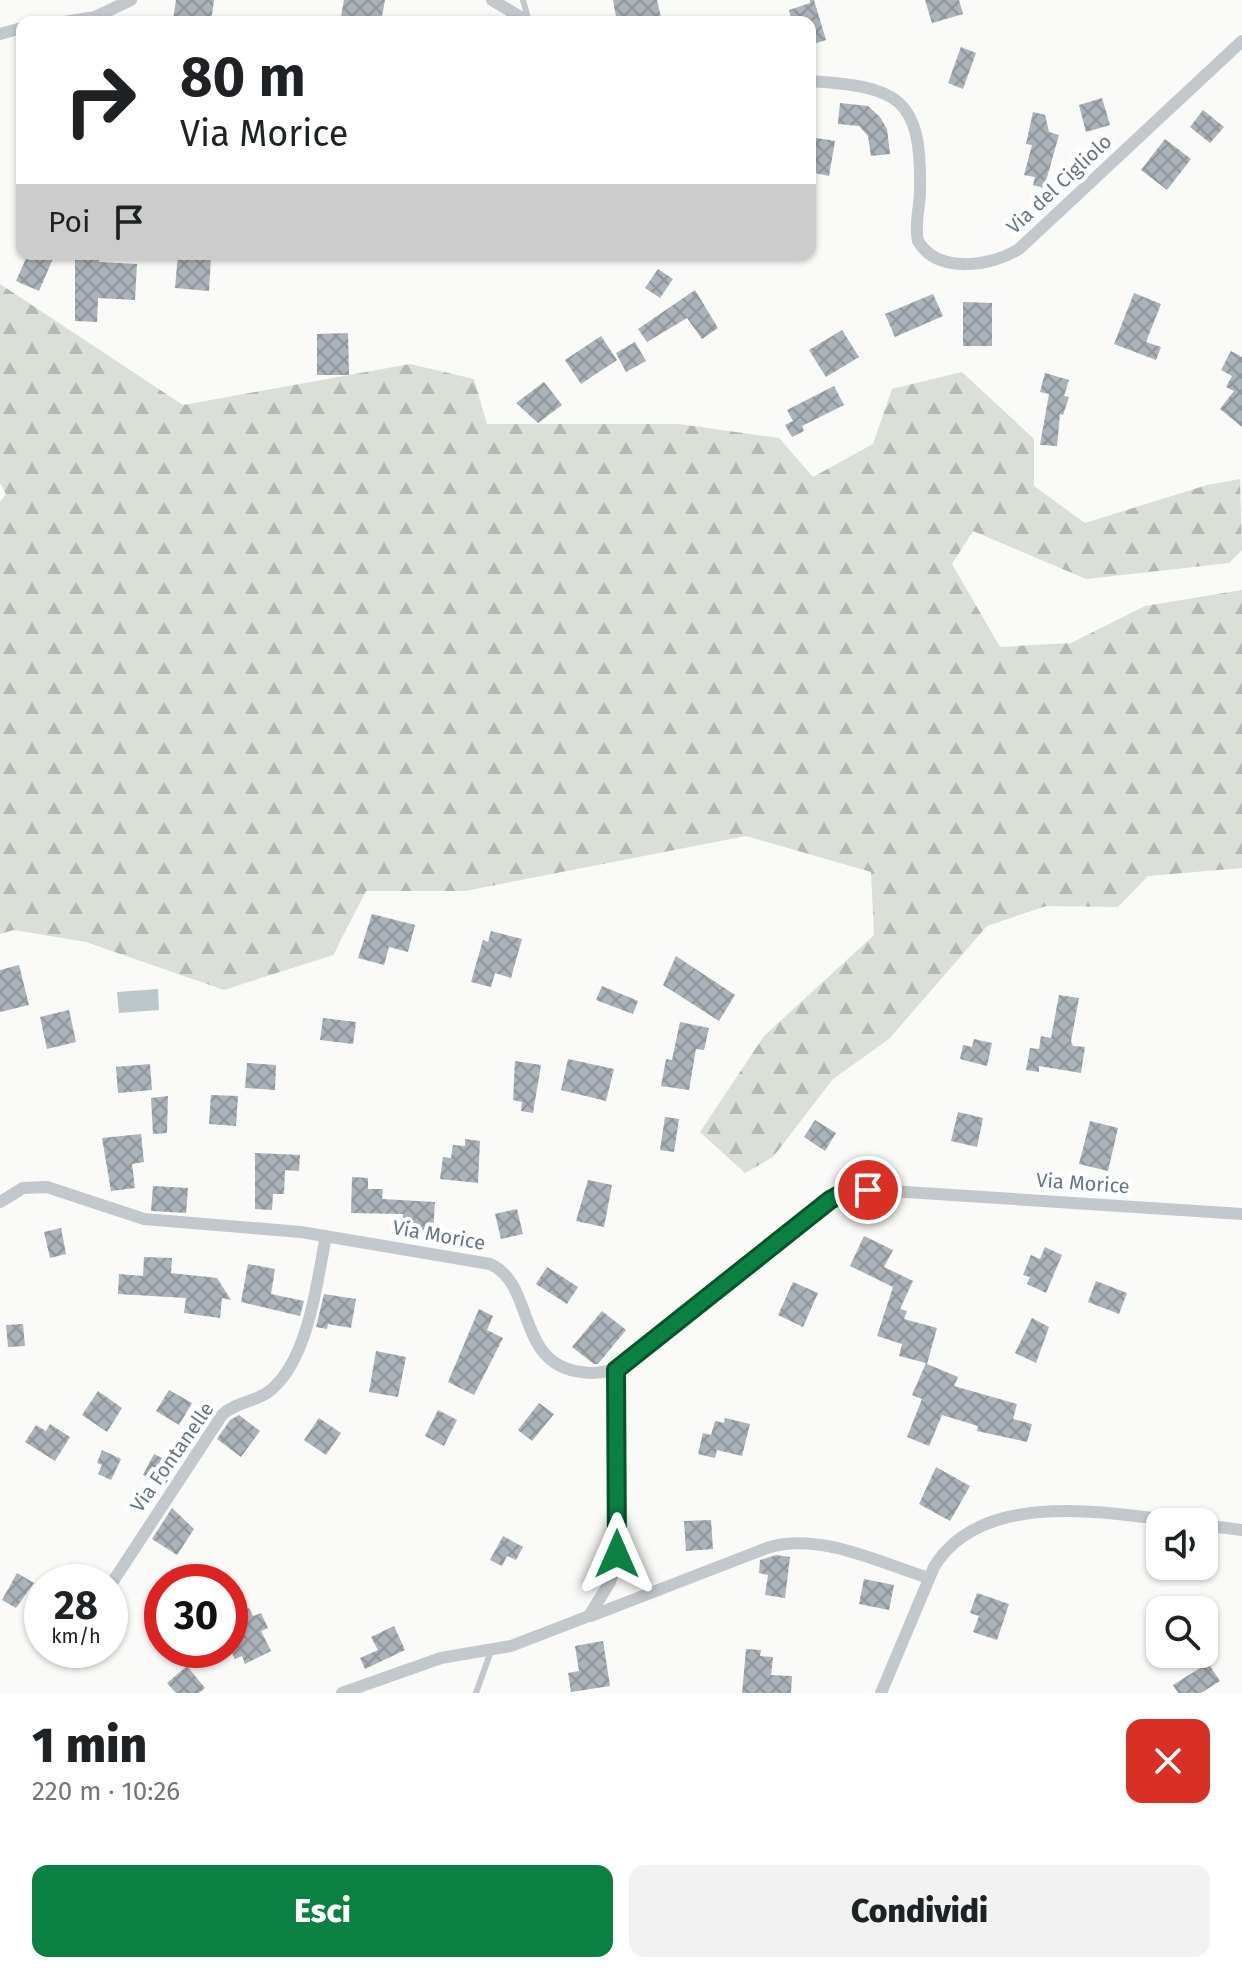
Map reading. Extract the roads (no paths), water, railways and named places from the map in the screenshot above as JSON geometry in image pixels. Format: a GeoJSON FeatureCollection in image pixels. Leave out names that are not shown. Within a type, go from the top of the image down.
{"type":"FeatureCollection","features":[{"type":"Feature","properties":{"kind":"street"},"geometry":{"type":"LineString","coordinates":[[97,16],[131,0]]}},
{"type":"Feature","properties":{"kind":"street"},"geometry":{"type":"LineString","coordinates":[[492,0],[519,16]]}},
{"type":"Feature","properties":{"kind":"street","name":"Via del Cigliolo"},"geometry":{"type":"LineString","coordinates":[[816,82],[866,87],[889,93],[903,103],[918,148],[920,198],[916,231],[921,245],[939,258],[983,265],[1019,249],[1242,41]]}},
{"type":"Feature","properties":{"kind":"street","name":"Via Morice"},"geometry":{"type":"LineString","coordinates":[[0,1202],[17,1190],[41,1187],[66,1191],[114,1211],[144,1219],[326,1236],[495,1266],[511,1282],[528,1328],[551,1359],[576,1372],[616,1370],[823,1205],[850,1192],[875,1190],[1242,1214]]}},
{"type":"Feature","properties":{"kind":"street","name":"Via Fontanelle"},"geometry":{"type":"LineString","coordinates":[[124,1564],[222,1415],[239,1404],[266,1394],[279,1381],[304,1332],[326,1236]]}},
{"type":"Feature","properties":{"kind":"street"},"geometry":{"type":"LineString","coordinates":[[589,1616],[610,1582],[617,1554],[616,1370]]}},
{"type":"Feature","properties":{"kind":"street"},"geometry":{"type":"LineString","coordinates":[[881,1693],[929,1578],[952,1546],[974,1530],[1000,1520],[1082,1510],[1146,1518]]}},
{"type":"Feature","properties":{"kind":"street"},"geometry":{"type":"LineString","coordinates":[[1218,1527],[1242,1530]]}},
{"type":"Feature","properties":{"kind":"street"},"geometry":{"type":"LineString","coordinates":[[342,1693],[432,1661],[492,1650],[791,1542],[830,1547],[929,1578]]}},
{"type":"Feature","properties":{"kind":"lane"},"geometry":{"type":"LineString","coordinates":[[476,1693],[492,1650]]}}]}
